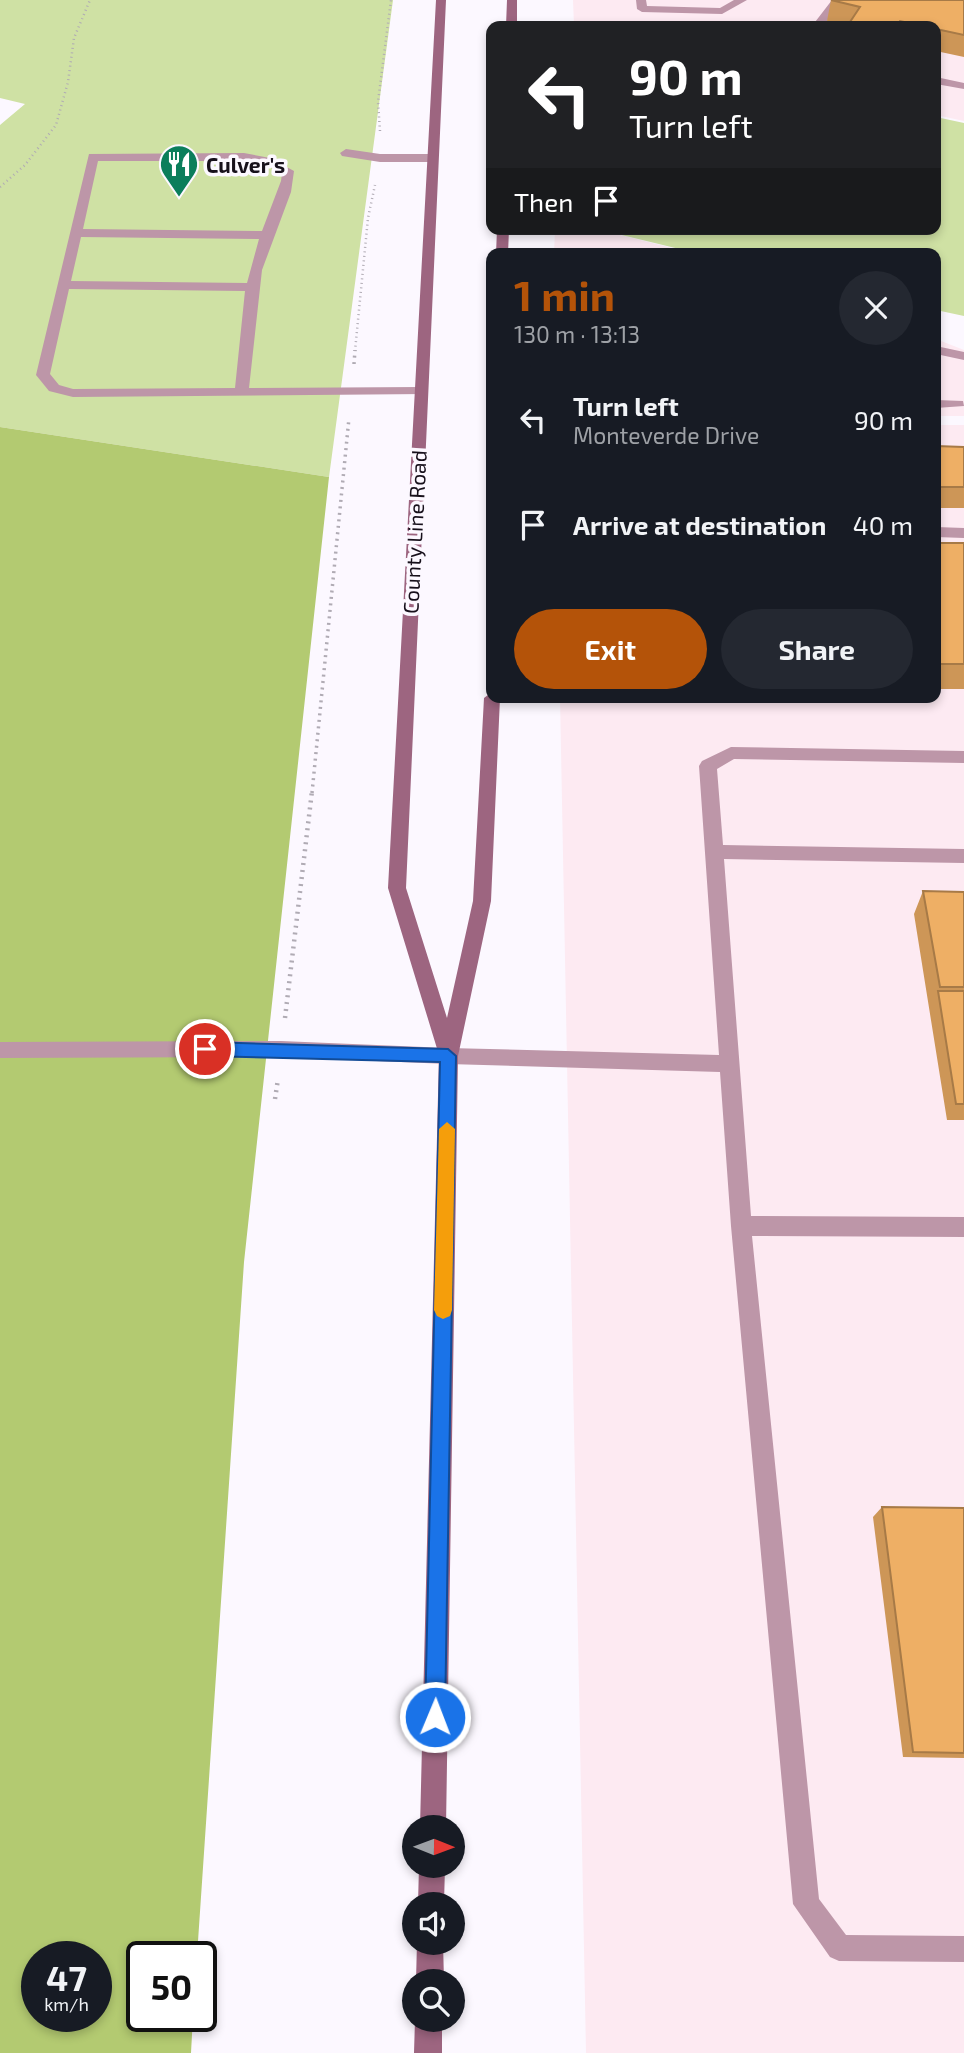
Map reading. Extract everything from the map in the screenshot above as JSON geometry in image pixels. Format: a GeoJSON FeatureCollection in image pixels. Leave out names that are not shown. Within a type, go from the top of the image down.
{"type":"FeatureCollection","features":[{"type":"Feature","properties":{"kind":"main road","name":"County Line Road"},"geometry":{"type":"LineString","coordinates":[[441,0],[397,888],[448,1056]]}},
{"type":"Feature","properties":{"kind":"main road"},"geometry":{"type":"LineString","coordinates":[[512,0],[512,21]]}},
{"type":"Feature","properties":{"kind":"main road","name":"County Line Road"},"geometry":{"type":"LineString","coordinates":[[433,1815],[448,1056],[482,901],[492,703]]}},
{"type":"Feature","properties":{"kind":"main road"},"geometry":{"type":"LineString","coordinates":[[428,2053],[429,2032]]}},
{"type":"Feature","properties":{"kind":"street"},"geometry":{"type":"LineString","coordinates":[[642,5],[722,11],[742,0]]}},
{"type":"Feature","properties":{"kind":"street"},"geometry":{"type":"LineString","coordinates":[[821,21],[838,0]]}},
{"type":"Feature","properties":{"kind":"street"},"geometry":{"type":"LineString","coordinates":[[722,11],[723,21]]}},
{"type":"Feature","properties":{"kind":"street"},"geometry":{"type":"LineString","coordinates":[[941,81],[964,86]]}},
{"type":"Feature","properties":{"kind":"street"},"geometry":{"type":"LineString","coordinates":[[346,153],[380,158],[432,158]]}},
{"type":"Feature","properties":{"kind":"street"},"geometry":{"type":"LineString","coordinates":[[242,392],[252,287],[266,235],[288,184],[288,171],[266,161],[244,157],[93,157],[43,375],[54,388],[73,393],[421,391]]}},
{"type":"Feature","properties":{"kind":"street"},"geometry":{"type":"LineString","coordinates":[[74,233],[266,235]]}},
{"type":"Feature","properties":{"kind":"street"},"geometry":{"type":"LineString","coordinates":[[62,285],[252,287]]}},
{"type":"Feature","properties":{"kind":"street"},"geometry":{"type":"LineString","coordinates":[[941,351],[964,356]]}},
{"type":"Feature","properties":{"kind":"street"},"geometry":{"type":"LineString","coordinates":[[941,404],[958,404]]}},
{"type":"Feature","properties":{"kind":"street"},"geometry":{"type":"LineString","coordinates":[[941,532],[964,533]]}},
{"type":"Feature","properties":{"kind":"street"},"geometry":{"type":"LineString","coordinates":[[964,757],[731,753],[708,766],[741,1226],[806,1904],[839,1948],[964,1949]]}},
{"type":"Feature","properties":{"kind":"street"},"geometry":{"type":"LineString","coordinates":[[714,852],[964,856]]}},
{"type":"Feature","properties":{"kind":"street"},"geometry":{"type":"LineString","coordinates":[[0,1050],[281,1049],[730,1064]]}},
{"type":"Feature","properties":{"kind":"street"},"geometry":{"type":"LineString","coordinates":[[741,1226],[964,1227]]}},
{"type":"Feature","properties":{"kind":"path"},"geometry":{"type":"LineString","coordinates":[[0,187],[25,165],[56,125],[68,82],[74,38],[90,0]]}},
{"type":"Feature","properties":{"kind":"path"},"geometry":{"type":"LineString","coordinates":[[275,1099],[316,757],[368,218],[380,158],[378,102],[391,0]]}},
{"type":"Feature","properties":{"kind":"shaded area"},"geometry":{"type":"Polygon","coordinates":[[[573,0],[964,0],[964,121],[941,116],[941,21],[574,21],[573,0]]]}},
{"type":"Feature","properties":{"kind":"shaded area"},"geometry":{"type":"Polygon","coordinates":[[[555,235],[620,235],[672,248],[554,248],[555,235]]]}},
{"type":"Feature","properties":{"kind":"shaded area"},"geometry":{"type":"Polygon","coordinates":[[[941,341],[964,350],[964,416],[941,416],[941,341]]]}},
{"type":"Feature","properties":{"kind":"shaded area"},"geometry":{"type":"Polygon","coordinates":[[[941,425],[964,425],[964,2053],[586,2053],[560,703],[941,703],[941,425]]]}},
{"type":"Feature","properties":{"kind":"green space"},"geometry":{"type":"Polygon","coordinates":[[[0,0],[393,0],[329,477],[0,427],[0,125],[25,104],[0,98],[0,0]]]}},
{"type":"Feature","properties":{"kind":"green space"},"geometry":{"type":"Polygon","coordinates":[[[941,118],[964,123],[964,316],[941,311],[941,248],[675,248],[622,235],[941,235],[941,118]]]}},
{"type":"Feature","properties":{"kind":"green space"},"geometry":{"type":"Polygon","coordinates":[[[0,427],[329,477],[244,1262],[198,1941],[126,1941],[126,2032],[192,2032],[191,2053],[0,2053],[0,427]]]}},
{"type":"Feature","properties":{"kind":"building"},"geometry":{"type":"Polygon","coordinates":[[[831,0],[964,0],[964,35],[941,30],[941,21],[851,21],[860,7],[831,0]]]}},
{"type":"Feature","properties":{"kind":"building"},"geometry":{"type":"Polygon","coordinates":[[[941,446],[964,447],[964,487],[941,487],[941,446]]]}},
{"type":"Feature","properties":{"kind":"building"},"geometry":{"type":"Polygon","coordinates":[[[941,543],[964,543],[964,664],[941,664],[941,543]]]}},
{"type":"Feature","properties":{"kind":"building"},"geometry":{"type":"Polygon","coordinates":[[[923,891],[964,892],[964,987],[940,987],[923,891]]]}},
{"type":"Feature","properties":{"kind":"building"},"geometry":{"type":"Polygon","coordinates":[[[938,991],[964,991],[964,1104],[956,1104],[938,991]]]}},
{"type":"Feature","properties":{"kind":"building"},"geometry":{"type":"Polygon","coordinates":[[[882,1507],[964,1508],[964,1753],[913,1752],[882,1507]]]}},
{"type":"Feature","properties":{"kind":"slow traffic"},"geometry":{"type":"LineString","coordinates":[[443,1310],[447,1129]]}},
{"type":"Feature","properties":{"kind":"place","name":"Culver's"},"geometry":{"type":"Point","coordinates":[179,198]}},
{"type":"Feature","properties":{"kind":"route"},"geometry":{"type":"LineString","coordinates":[[205,1049],[281,1049],[448,1056],[435,1717]]}}]}
